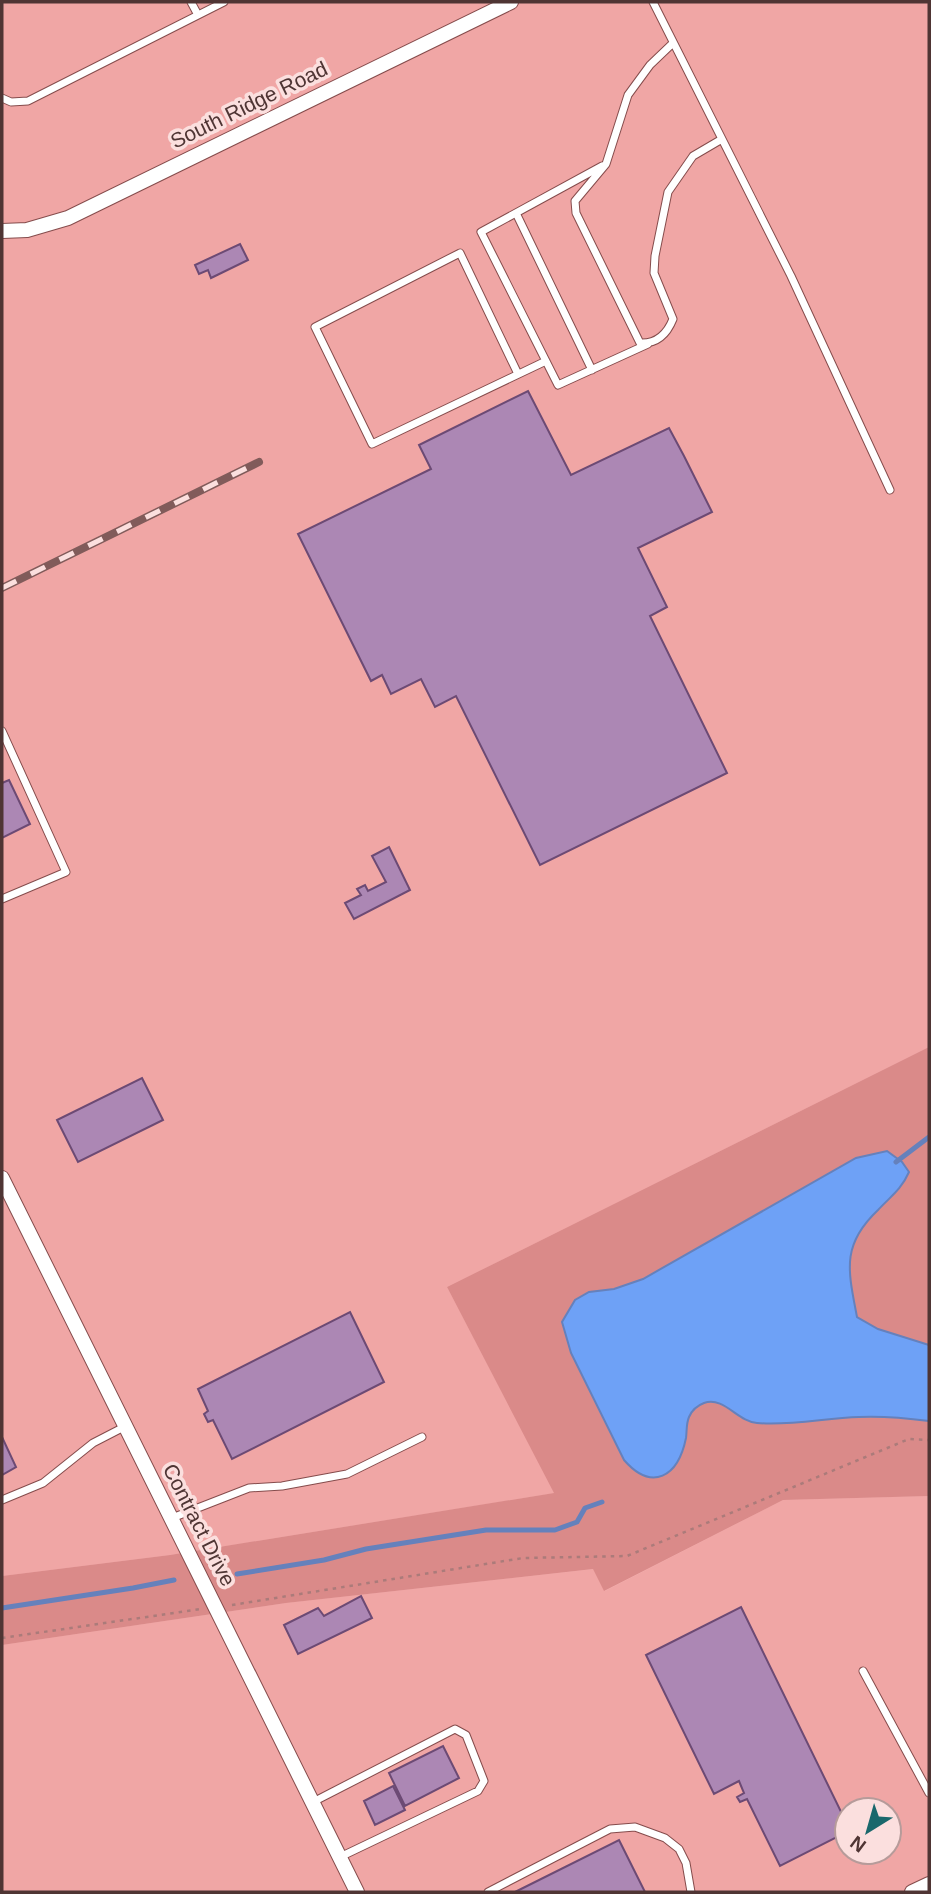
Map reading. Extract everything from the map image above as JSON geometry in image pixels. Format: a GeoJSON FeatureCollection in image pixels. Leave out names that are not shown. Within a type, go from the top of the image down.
{"type":"FeatureCollection","features":[{"type":"Feature","properties":{"kind":"street","name":"South Ridge Road"},"geometry":{"type":"LineString","coordinates":[[2,230],[27,230],[68,218],[511,2]]}},
{"type":"Feature","properties":{"kind":"street","name":"Contract Drive"},"geometry":{"type":"LineString","coordinates":[[2,1178],[358,1892]]}},
{"type":"Feature","properties":{"kind":"street"},"geometry":{"type":"LineString","coordinates":[[912,1892],[929,1884]]}},
{"type":"Feature","properties":{"kind":"lane"},"geometry":{"type":"LineString","coordinates":[[191,2],[198,15]]}},
{"type":"Feature","properties":{"kind":"lane"},"geometry":{"type":"LineString","coordinates":[[2,98],[11,102],[28,101],[224,2]]}},
{"type":"Feature","properties":{"kind":"lane"},"geometry":{"type":"LineString","coordinates":[[653,2],[791,276],[890,490]]}},
{"type":"Feature","properties":{"kind":"lane"},"geometry":{"type":"LineString","coordinates":[[648,344],[640,343],[576,213],[575,201],[606,164],[628,95],[650,65],[673,43]]}},
{"type":"Feature","properties":{"kind":"lane"},"geometry":{"type":"LineString","coordinates":[[606,164],[481,232],[558,385],[663,337],[673,319],[654,273],[668,192],[693,156],[722,139]]}},
{"type":"Feature","properties":{"kind":"lane"},"geometry":{"type":"LineString","coordinates":[[516,213],[592,370]]}},
{"type":"Feature","properties":{"kind":"lane"},"geometry":{"type":"LineString","coordinates":[[518,374],[460,253],[315,327],[372,444],[546,361]]}},
{"type":"Feature","properties":{"kind":"lane"},"geometry":{"type":"LineString","coordinates":[[2,731],[66,872],[2,899]]}},
{"type":"Feature","properties":{"kind":"lane"},"geometry":{"type":"LineString","coordinates":[[2,1500],[43,1483],[93,1443],[126,1426]]}},
{"type":"Feature","properties":{"kind":"lane"},"geometry":{"type":"LineString","coordinates":[[172,1518],[249,1488],[282,1486],[347,1474],[422,1437]]}},
{"type":"Feature","properties":{"kind":"lane"},"geometry":{"type":"LineString","coordinates":[[863,1671],[929,1793]]}},
{"type":"Feature","properties":{"kind":"lane"},"geometry":{"type":"LineString","coordinates":[[313,1802],[455,1729],[466,1735],[484,1782],[478,1791],[340,1857]]}},
{"type":"Feature","properties":{"kind":"lane"},"geometry":{"type":"LineString","coordinates":[[488,1892],[610,1829],[635,1827],[665,1838],[679,1849],[686,1863],[691,1892]]}},
{"type":"Feature","properties":{"kind":"path"},"geometry":{"type":"LineString","coordinates":[[2,1638],[523,1558],[627,1556],[909,1439],[929,1440]]}},
{"type":"Feature","properties":{"kind":"shaded area"},"geometry":{"type":"Polygon","coordinates":[[[2,2],[929,2],[929,1047],[447,1287],[555,1493],[170,1555],[2,1576],[2,2]]]}},
{"type":"Feature","properties":{"kind":"shaded area"},"geometry":{"type":"Polygon","coordinates":[[[929,1047],[929,1496],[783,1500],[604,1591],[593,1569],[286,1603],[2,1645],[2,1576],[170,1555],[554,1493],[447,1287],[929,1047]]]}},
{"type":"Feature","properties":{"kind":"shaded area"},"geometry":{"type":"Polygon","coordinates":[[[929,1496],[929,1892],[2,1892],[2,1645],[286,1603],[594,1569],[605,1591],[783,1500],[929,1496]]]}},
{"type":"Feature","properties":{"kind":"water"},"geometry":{"type":"Polygon","coordinates":[[[887,1151],[902,1162],[909,1172],[899,1188],[858,1235],[850,1259],[851,1285],[857,1317],[878,1329],[929,1345],[929,1421],[868,1417],[757,1423],[750,1422],[718,1403],[704,1403],[690,1415],[682,1451],[670,1471],[654,1477],[644,1476],[634,1470],[624,1460],[571,1353],[562,1322],[575,1300],[589,1292],[614,1289],[643,1279],[856,1158],[887,1151]]]}},
{"type":"Feature","properties":{"kind":"building"},"geometry":{"type":"Polygon","coordinates":[[[240,244],[248,260],[211,278],[208,270],[199,274],[195,265],[240,244]]]}},
{"type":"Feature","properties":{"kind":"building"},"geometry":{"type":"Polygon","coordinates":[[[528,391],[571,475],[669,428],[684,456],[712,512],[638,548],[667,607],[650,616],[727,773],[540,865],[456,696],[435,707],[421,679],[391,694],[382,675],[371,681],[298,534],[431,469],[419,445],[528,391]]]}},
{"type":"Feature","properties":{"kind":"building"},"geometry":{"type":"Polygon","coordinates":[[[9,780],[30,824],[2,838],[2,783],[9,780]]]}},
{"type":"Feature","properties":{"kind":"building"},"geometry":{"type":"Polygon","coordinates":[[[389,847],[410,890],[354,919],[345,903],[361,895],[357,889],[365,885],[368,891],[386,882],[372,856],[389,847]]]}},
{"type":"Feature","properties":{"kind":"building"},"geometry":{"type":"Polygon","coordinates":[[[142,1078],[163,1120],[78,1162],[57,1120],[142,1078]]]}},
{"type":"Feature","properties":{"kind":"building"},"geometry":{"type":"Polygon","coordinates":[[[350,1312],[384,1382],[232,1459],[213,1420],[208,1422],[204,1414],[208,1411],[198,1389],[350,1312]]]}},
{"type":"Feature","properties":{"kind":"building"},"geometry":{"type":"Polygon","coordinates":[[[2,1437],[16,1467],[2,1475],[2,1437]]]}},
{"type":"Feature","properties":{"kind":"building"},"geometry":{"type":"Polygon","coordinates":[[[361,1596],[372,1618],[298,1654],[284,1625],[318,1608],[324,1616],[361,1596]]]}},
{"type":"Feature","properties":{"kind":"building"},"geometry":{"type":"Polygon","coordinates":[[[741,1607],[833,1796],[833,1839],[780,1866],[747,1799],[740,1802],[737,1797],[744,1793],[739,1781],[714,1794],[646,1655],[741,1607]]]}},
{"type":"Feature","properties":{"kind":"building"},"geometry":{"type":"Polygon","coordinates":[[[443,1746],[459,1778],[405,1806],[389,1773],[443,1746]]]}},
{"type":"Feature","properties":{"kind":"building"},"geometry":{"type":"Polygon","coordinates":[[[393,1786],[405,1810],[375,1825],[364,1801],[393,1786]]]}},
{"type":"Feature","properties":{"kind":"building"},"geometry":{"type":"Polygon","coordinates":[[[619,1840],[645,1892],[515,1892],[619,1840]]]}},
{"type":"Feature","properties":{"kind":"waterway"},"geometry":{"type":"LineString","coordinates":[[896,1162],[929,1137]]}},
{"type":"Feature","properties":{"kind":"waterway"},"geometry":{"type":"LineString","coordinates":[[237,1574],[324,1560],[366,1549],[486,1530],[555,1530],[577,1522],[585,1508],[602,1502]]}},
{"type":"Feature","properties":{"kind":"waterway"},"geometry":{"type":"LineString","coordinates":[[2,1608],[174,1580]]}},
{"type":"Feature","properties":{"kind":"railway"},"geometry":{"type":"LineString","coordinates":[[2,588],[259,462]]}}]}
